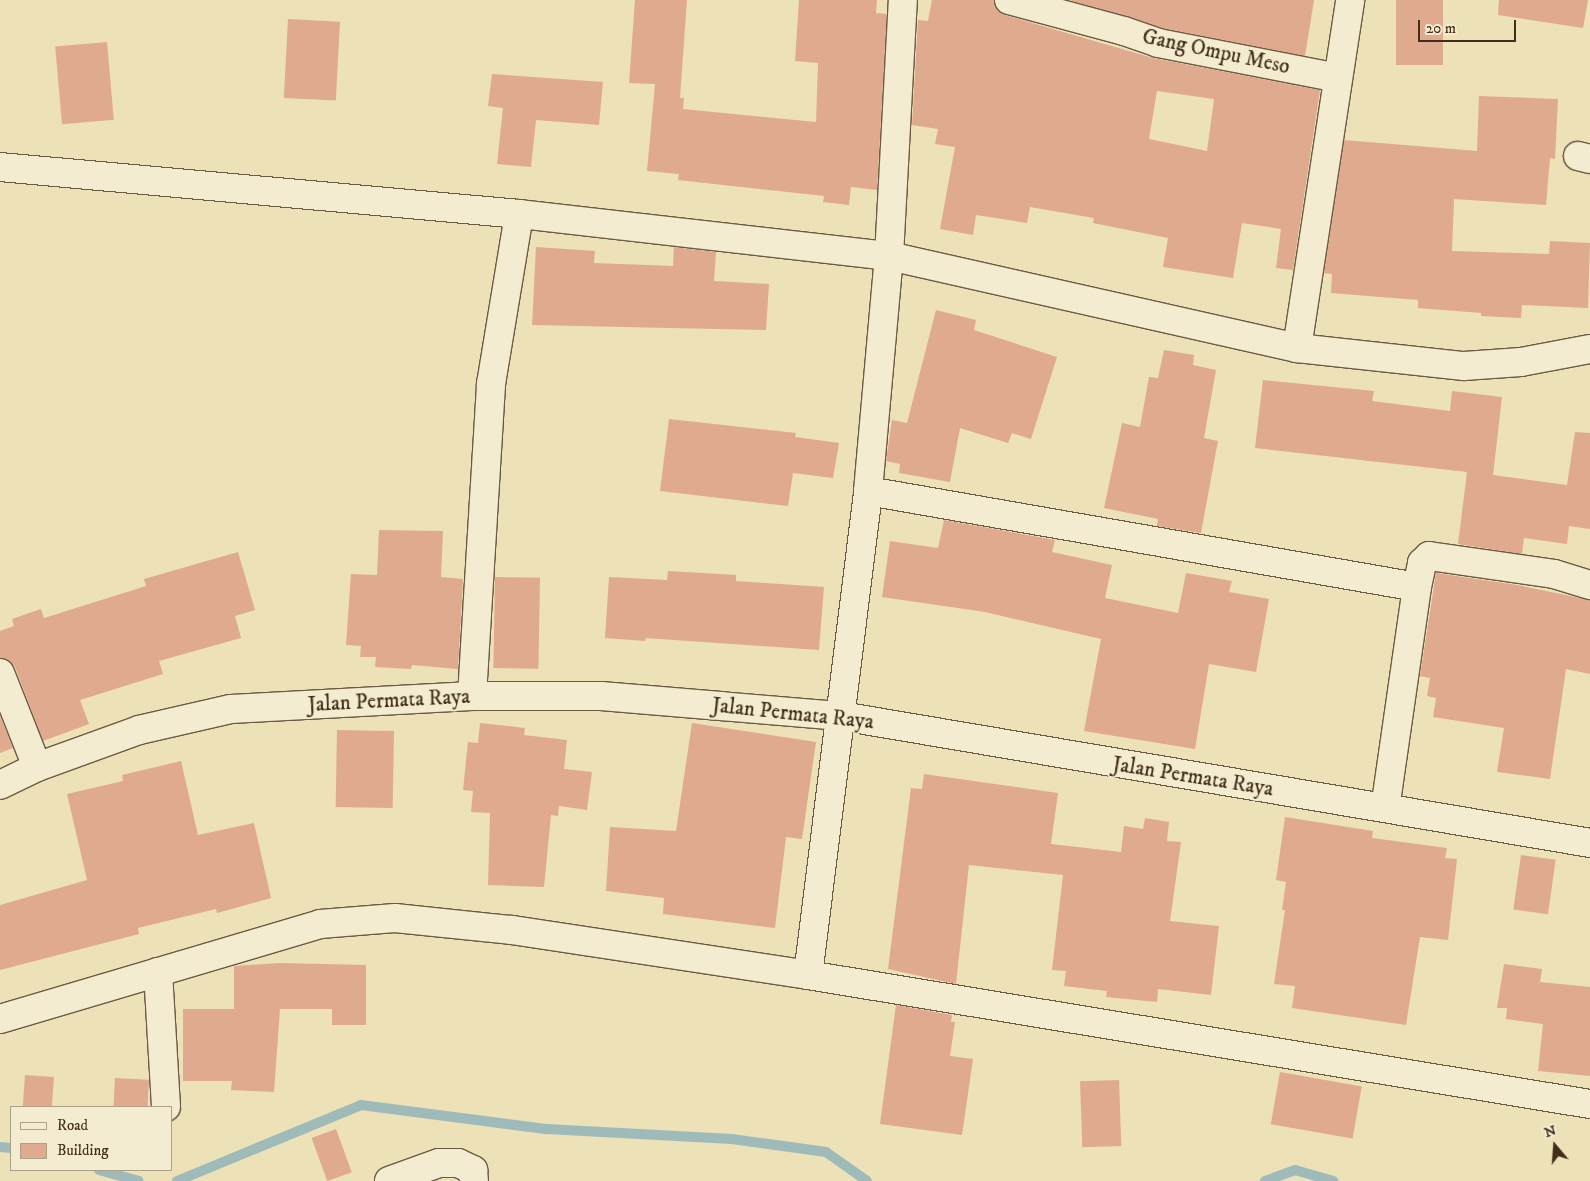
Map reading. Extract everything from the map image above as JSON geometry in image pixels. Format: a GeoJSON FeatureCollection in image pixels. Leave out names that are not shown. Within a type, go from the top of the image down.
{"type":"FeatureCollection","features":[{"type":"Feature","properties":{"kind":"street"},"geometry":{"type":"LineString","coordinates":[[808,976],[868,491],[889,256],[903,0]]}},
{"type":"Feature","properties":{"kind":"street","name":"Gang Ompu Meso"},"geometry":{"type":"LineString","coordinates":[[1009,0],[1124,30],[1158,44],[1338,78]]}},
{"type":"Feature","properties":{"kind":"street"},"geometry":{"type":"LineString","coordinates":[[1297,348],[1350,0]]}},
{"type":"Feature","properties":{"kind":"street"},"geometry":{"type":"LineString","coordinates":[[0,168],[519,214],[889,256],[1297,348],[1464,366],[1521,362],[1590,349]]}},
{"type":"Feature","properties":{"kind":"street"},"geometry":{"type":"LineString","coordinates":[[472,696],[491,384],[519,214]]}},
{"type":"Feature","properties":{"kind":"street"},"geometry":{"type":"LineString","coordinates":[[868,491],[1417,587]]}},
{"type":"Feature","properties":{"kind":"street"},"geometry":{"type":"LineString","coordinates":[[1385,808],[1422,563],[1429,556],[1554,574],[1590,585]]}},
{"type":"Feature","properties":{"kind":"street"},"geometry":{"type":"LineString","coordinates":[[0,673],[37,767]]}},
{"type":"Feature","properties":{"kind":"street","name":"Jalan Permata Raya"},"geometry":{"type":"LineString","coordinates":[[0,785],[37,767],[139,730],[231,709],[472,696],[601,696],[841,716],[1590,843]]}},
{"type":"Feature","properties":{"kind":"street"},"geometry":{"type":"LineString","coordinates":[[0,1018],[320,924],[395,918],[512,930],[808,976],[1590,1104]]}},
{"type":"Feature","properties":{"kind":"street"},"geometry":{"type":"LineString","coordinates":[[158,972],[166,1106]]}},
{"type":"Feature","properties":{"kind":"street"},"geometry":{"type":"LineString","coordinates":[[390,1181],[439,1163],[458,1163],[473,1170],[474,1181]]}},
{"type":"Feature","properties":{"kind":"building"},"geometry":{"type":"Polygon","coordinates":[[[635,0],[687,0],[680,98],[684,98],[683,109],[816,122],[818,63],[795,61],[799,0],[877,0],[876,13],[887,14],[877,190],[851,187],[849,205],[823,202],[824,196],[678,180],[679,174],[647,171],[655,84],[629,83],[635,0]]]}},
{"type":"Feature","properties":{"kind":"building"},"geometry":{"type":"Polygon","coordinates":[[[932,0],[994,0],[998,11],[1005,15],[1153,58],[1320,90],[1293,270],[1276,268],[1281,229],[1242,223],[1233,278],[1163,267],[1168,238],[1093,223],[1094,218],[1030,207],[1027,223],[976,215],[973,235],[940,229],[955,147],[935,144],[938,129],[912,125],[918,20],[928,21],[932,0]],[[1157,91],[1149,139],[1207,151],[1214,99],[1157,91]]]}},
{"type":"Feature","properties":{"kind":"building"},"geometry":{"type":"Polygon","coordinates":[[[1069,0],[1314,0],[1305,56],[1162,28],[1069,0]]]}},
{"type":"Feature","properties":{"kind":"building"},"geometry":{"type":"Polygon","coordinates":[[[1396,0],[1443,0],[1443,65],[1396,65],[1396,0]]]}},
{"type":"Feature","properties":{"kind":"building"},"geometry":{"type":"Polygon","coordinates":[[[1499,0],[1588,0],[1583,28],[1498,15],[1499,0]]]}},
{"type":"Feature","properties":{"kind":"building"},"geometry":{"type":"Polygon","coordinates":[[[288,19],[340,22],[336,101],[284,98],[288,19]]]}},
{"type":"Feature","properties":{"kind":"building"},"geometry":{"type":"Polygon","coordinates":[[[107,42],[114,120],[62,124],[55,47],[107,42]]]}},
{"type":"Feature","properties":{"kind":"building"},"geometry":{"type":"Polygon","coordinates":[[[492,74],[603,82],[599,125],[536,120],[531,167],[497,164],[503,108],[488,106],[492,74]]]}},
{"type":"Feature","properties":{"kind":"building"},"geometry":{"type":"Polygon","coordinates":[[[1479,96],[1558,99],[1555,159],[1550,158],[1546,205],[1454,199],[1452,251],[1549,254],[1550,241],[1590,243],[1588,308],[1522,305],[1521,318],[1481,316],[1481,313],[1418,308],[1418,300],[1331,293],[1332,274],[1324,273],[1344,140],[1477,151],[1479,96]]]}},
{"type":"Feature","properties":{"kind":"building"},"geometry":{"type":"Polygon","coordinates":[[[536,247],[595,251],[594,263],[673,266],[674,247],[716,252],[714,281],[769,284],[766,330],[532,325],[536,247]]]}},
{"type":"Feature","properties":{"kind":"building"},"geometry":{"type":"Polygon","coordinates":[[[936,310],[976,320],[974,330],[1057,357],[1031,439],[1012,433],[1008,443],[960,428],[950,482],[899,473],[900,464],[886,461],[892,420],[907,423],[936,310]]]}},
{"type":"Feature","properties":{"kind":"building"},"geometry":{"type":"Polygon","coordinates":[[[1164,350],[1194,355],[1193,365],[1216,370],[1204,438],[1218,441],[1201,533],[1157,526],[1158,519],[1104,508],[1122,423],[1140,427],[1149,377],[1158,378],[1164,350]]]}},
{"type":"Feature","properties":{"kind":"building"},"geometry":{"type":"Polygon","coordinates":[[[1263,380],[1374,391],[1372,401],[1450,411],[1452,391],[1502,397],[1493,475],[1567,485],[1575,432],[1590,433],[1590,529],[1569,526],[1567,544],[1524,538],[1522,554],[1458,544],[1467,472],[1255,448],[1263,380]]]}},
{"type":"Feature","properties":{"kind":"building"},"geometry":{"type":"Polygon","coordinates":[[[669,419],[796,433],[795,437],[839,443],[833,478],[793,473],[788,506],[660,491],[669,419]]]}},
{"type":"Feature","properties":{"kind":"building"},"geometry":{"type":"Polygon","coordinates":[[[944,520],[1055,540],[1052,552],[1112,565],[1105,598],[1178,613],[1186,573],[1232,581],[1229,592],[1269,599],[1256,672],[1209,664],[1195,749],[1084,731],[1101,639],[985,612],[882,597],[890,541],[938,548],[944,520]]]}},
{"type":"Feature","properties":{"kind":"building"},"geometry":{"type":"Polygon","coordinates":[[[379,530],[443,531],[441,577],[463,579],[458,669],[412,665],[411,669],[375,667],[376,657],[360,657],[361,646],[346,645],[351,574],[377,575],[379,530]]]}},
{"type":"Feature","properties":{"kind":"building"},"geometry":{"type":"Polygon","coordinates":[[[238,552],[255,610],[235,616],[241,638],[159,661],[163,674],[80,700],[89,724],[43,741],[15,667],[9,661],[0,658],[0,631],[14,626],[12,619],[41,609],[44,618],[146,586],[144,579],[238,552]]]}},
{"type":"Feature","properties":{"kind":"building"},"geometry":{"type":"Polygon","coordinates":[[[668,571],[736,575],[736,581],[824,587],[819,650],[646,638],[645,641],[605,638],[609,577],[667,580],[668,571]]]}},
{"type":"Feature","properties":{"kind":"building"},"geometry":{"type":"Polygon","coordinates":[[[1436,573],[1517,585],[1590,600],[1590,674],[1566,669],[1550,779],[1497,772],[1504,728],[1433,717],[1436,698],[1427,696],[1430,678],[1420,676],[1436,573]]]}},
{"type":"Feature","properties":{"kind":"building"},"geometry":{"type":"Polygon","coordinates":[[[495,577],[540,578],[538,669],[493,668],[495,577]]]}},
{"type":"Feature","properties":{"kind":"building"},"geometry":{"type":"Polygon","coordinates":[[[0,716],[13,748],[0,753],[0,716]]]}},
{"type":"Feature","properties":{"kind":"building"},"geometry":{"type":"Polygon","coordinates":[[[480,723],[525,728],[524,735],[567,740],[564,769],[592,772],[587,810],[559,806],[558,816],[551,815],[544,887],[488,885],[490,813],[471,812],[473,791],[463,790],[468,742],[478,743],[480,723]]]}},
{"type":"Feature","properties":{"kind":"building"},"geometry":{"type":"Polygon","coordinates":[[[692,723],[816,742],[802,839],[786,837],[775,928],[663,914],[664,898],[606,891],[610,827],[676,831],[692,723]]]}},
{"type":"Feature","properties":{"kind":"building"},"geometry":{"type":"Polygon","coordinates":[[[337,730],[394,731],[393,808],[336,807],[337,730]]]}},
{"type":"Feature","properties":{"kind":"building"},"geometry":{"type":"Polygon","coordinates":[[[181,761],[198,835],[254,823],[271,898],[217,913],[216,909],[138,928],[139,934],[0,970],[0,905],[87,880],[67,794],[123,781],[122,775],[181,761]]]}},
{"type":"Feature","properties":{"kind":"building"},"geometry":{"type":"Polygon","coordinates":[[[924,774],[1058,793],[1051,844],[1121,852],[1124,826],[1143,829],[1145,818],[1169,822],[1167,841],[1181,842],[1170,921],[1219,926],[1211,995],[1158,989],[1157,1002],[1106,997],[1107,991],[1064,986],[1066,971],[1052,970],[1063,875],[969,865],[956,984],[888,969],[911,788],[922,789],[924,774]]]}},
{"type":"Feature","properties":{"kind":"building"},"geometry":{"type":"Polygon","coordinates":[[[1285,817],[1373,831],[1372,838],[1447,848],[1445,858],[1457,859],[1448,940],[1420,937],[1406,1025],[1292,1008],[1295,986],[1274,984],[1285,910],[1282,910],[1286,882],[1276,880],[1285,817]]]}},
{"type":"Feature","properties":{"kind":"building"},"geometry":{"type":"Polygon","coordinates":[[[1521,855],[1556,860],[1548,914],[1513,909],[1521,855]]]}},
{"type":"Feature","properties":{"kind":"building"},"geometry":{"type":"Polygon","coordinates":[[[280,963],[366,965],[366,1025],[332,1025],[332,1009],[280,1009],[274,1092],[231,1090],[232,1081],[183,1081],[183,1009],[234,1009],[234,966],[280,963]]]}},
{"type":"Feature","properties":{"kind":"building"},"geometry":{"type":"Polygon","coordinates":[[[1504,964],[1542,969],[1540,982],[1590,987],[1590,1076],[1538,1071],[1543,1024],[1506,1019],[1507,1008],[1497,1008],[1504,964]]]}},
{"type":"Feature","properties":{"kind":"building"},"geometry":{"type":"Polygon","coordinates":[[[896,1005],[952,1015],[951,1022],[955,1022],[950,1056],[973,1059],[962,1135],[880,1124],[896,1005]]]}},
{"type":"Feature","properties":{"kind":"building"},"geometry":{"type":"Polygon","coordinates":[[[1280,1072],[1362,1086],[1353,1139],[1271,1124],[1280,1072]]]}},
{"type":"Feature","properties":{"kind":"building"},"geometry":{"type":"Polygon","coordinates":[[[25,1075],[54,1077],[52,1106],[23,1106],[25,1075]]]}},
{"type":"Feature","properties":{"kind":"building"},"geometry":{"type":"Polygon","coordinates":[[[115,1078],[149,1080],[148,1106],[114,1106],[115,1078]]]}},
{"type":"Feature","properties":{"kind":"building"},"geometry":{"type":"Polygon","coordinates":[[[1119,1080],[1121,1146],[1082,1147],[1080,1081],[1119,1080]]]}},
{"type":"Feature","properties":{"kind":"building"},"geometry":{"type":"Polygon","coordinates":[[[336,1129],[352,1172],[327,1181],[312,1138],[336,1129]]]}},
{"type":"Feature","properties":{"kind":"waterway"},"geometry":{"type":"LineString","coordinates":[[177,1181],[361,1105],[547,1129],[732,1139],[826,1152],[867,1181]]}},
{"type":"Feature","properties":{"kind":"waterway"},"geometry":{"type":"LineString","coordinates":[[0,1147],[10,1148]]}},
{"type":"Feature","properties":{"kind":"waterway"},"geometry":{"type":"LineString","coordinates":[[1265,1181],[1295,1170],[1333,1181]]}},
{"type":"Feature","properties":{"kind":"waterway"},"geometry":{"type":"LineString","coordinates":[[103,1171],[139,1181]]}}]}
